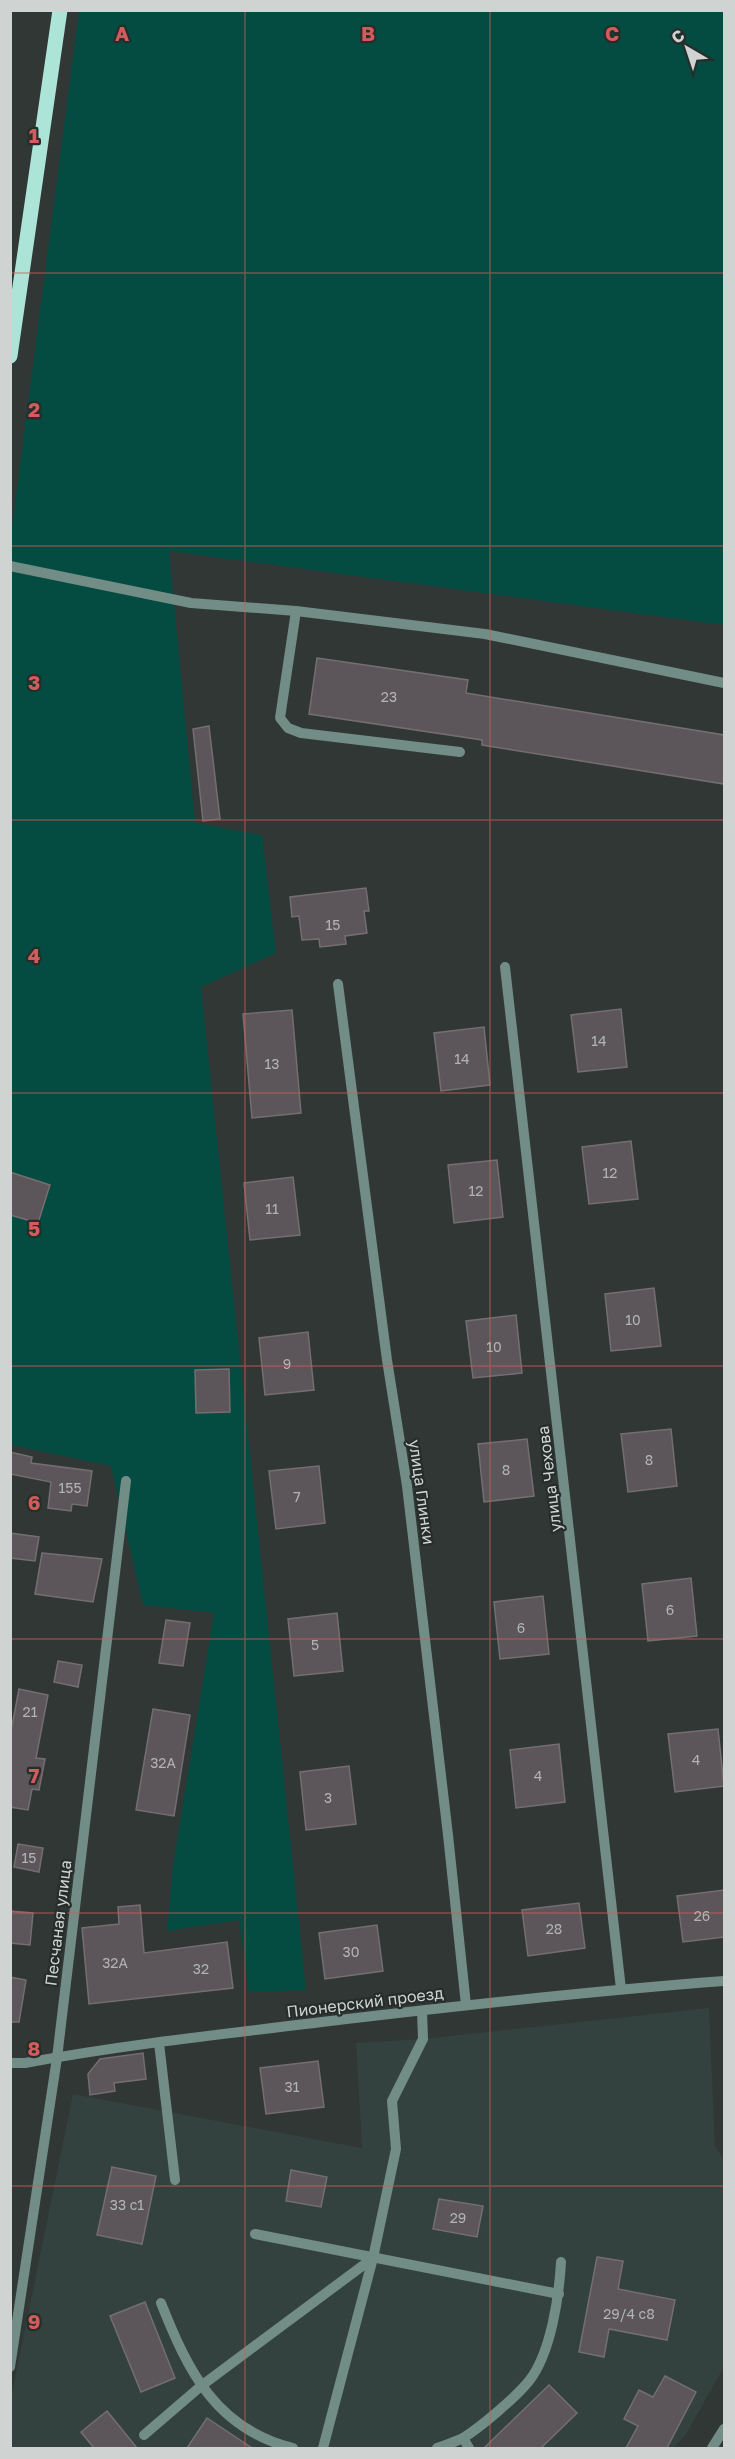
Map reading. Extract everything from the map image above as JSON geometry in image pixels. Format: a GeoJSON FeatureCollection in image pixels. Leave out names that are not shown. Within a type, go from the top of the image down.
{"type":"FeatureCollection","features":[{"type":"Feature","properties":{"kind":"main road"},"geometry":{"type":"LineString","coordinates":[[10,356],[60,10]]}},
{"type":"Feature","properties":{"kind":"street"},"geometry":{"type":"LineString","coordinates":[[10,566],[191,603],[296,611],[485,634],[724,683]]}},
{"type":"Feature","properties":{"kind":"street"},"geometry":{"type":"LineString","coordinates":[[296,611],[280,718],[288,728],[301,733],[460,752]]}},
{"type":"Feature","properties":{"kind":"street","name":"улица Чехова"},"geometry":{"type":"LineString","coordinates":[[506,967],[621,1989]]}},
{"type":"Feature","properties":{"kind":"street","name":"улица Глинки"},"geometry":{"type":"LineString","coordinates":[[338,984],[385,1348],[408,1498],[448,1835],[465,2005]]}},
{"type":"Feature","properties":{"kind":"street","name":"Песчаная улица"},"geometry":{"type":"LineString","coordinates":[[10,2367],[57,2058],[126,1481]]}},
{"type":"Feature","properties":{"kind":"street","name":"Пионерский проезд"},"geometry":{"type":"LineString","coordinates":[[10,2063],[25,2063],[159,2043],[465,2005],[724,1981]]}},
{"type":"Feature","properties":{"kind":"street"},"geometry":{"type":"LineString","coordinates":[[323,2448],[373,2258],[396,2150],[392,2101],[423,2038],[422,2011]]}},
{"type":"Feature","properties":{"kind":"street"},"geometry":{"type":"LineString","coordinates":[[159,2043],[175,2180]]}},
{"type":"Feature","properties":{"kind":"street"},"geometry":{"type":"LineString","coordinates":[[255,2234],[559,2294]]}},
{"type":"Feature","properties":{"kind":"street"},"geometry":{"type":"LineString","coordinates":[[144,2435],[201,2386],[373,2258]]}},
{"type":"Feature","properties":{"kind":"street"},"geometry":{"type":"LineString","coordinates":[[437,2448],[463,2438],[496,2412],[529,2380],[548,2342],[559,2294],[561,2262]]}},
{"type":"Feature","properties":{"kind":"street"},"geometry":{"type":"LineString","coordinates":[[161,2303],[180,2349],[201,2386],[237,2423],[279,2445],[293,2448]]}},
{"type":"Feature","properties":{"kind":"street"},"geometry":{"type":"LineString","coordinates":[[712,2448],[724,2429]]}},
{"type":"Feature","properties":{"kind":"street"},"geometry":{"type":"LineString","coordinates":[[463,2438],[469,2448]]}},
{"type":"Feature","properties":{"kind":"shaded area"},"geometry":{"type":"Polygon","coordinates":[[[709,2008],[715,2146],[724,2159],[724,2367],[685,2436],[673,2448],[11,2448],[11,2398],[73,2094],[362,2148],[356,2043],[423,2039],[709,2008]]]}},
{"type":"Feature","properties":{"kind":"green space"},"geometry":{"type":"Polygon","coordinates":[[[79,11],[724,11],[724,625],[169,551],[195,823],[262,835],[276,953],[201,987],[306,1990],[249,1992],[239,1920],[167,1931],[173,1866],[214,1613],[143,1605],[111,1466],[11,1445],[10,542],[79,11]]]}},
{"type":"Feature","properties":{"kind":"building"},"geometry":{"type":"Polygon","coordinates":[[[317,658],[468,680],[466,693],[724,735],[724,784],[482,745],[482,740],[309,714],[317,658]]]}},
{"type":"Feature","properties":{"kind":"building"},"geometry":{"type":"Polygon","coordinates":[[[209,726],[220,819],[203,821],[193,729],[209,726]]]}},
{"type":"Feature","properties":{"kind":"building"},"geometry":{"type":"Polygon","coordinates":[[[366,888],[369,911],[364,911],[367,933],[345,936],[346,944],[320,947],[319,939],[302,940],[299,916],[292,917],[290,897],[366,888]]]}},
{"type":"Feature","properties":{"kind":"building"},"geometry":{"type":"Polygon","coordinates":[[[621,1009],[627,1067],[578,1072],[571,1015],[621,1009]]]}},
{"type":"Feature","properties":{"kind":"building"},"geometry":{"type":"Polygon","coordinates":[[[292,1010],[301,1113],[252,1118],[243,1014],[292,1010]]]}},
{"type":"Feature","properties":{"kind":"building"},"geometry":{"type":"Polygon","coordinates":[[[484,1027],[490,1085],[441,1091],[434,1033],[484,1027]]]}},
{"type":"Feature","properties":{"kind":"building"},"geometry":{"type":"Polygon","coordinates":[[[631,1141],[638,1199],[589,1204],[582,1147],[631,1141]]]}},
{"type":"Feature","properties":{"kind":"building"},"geometry":{"type":"Polygon","coordinates":[[[497,1160],[503,1217],[454,1223],[448,1165],[497,1160]]]}},
{"type":"Feature","properties":{"kind":"building"},"geometry":{"type":"Polygon","coordinates":[[[10,1172],[50,1185],[38,1223],[10,1215],[10,1172]]]}},
{"type":"Feature","properties":{"kind":"building"},"geometry":{"type":"Polygon","coordinates":[[[293,1177],[300,1235],[250,1240],[244,1183],[293,1177]]]}},
{"type":"Feature","properties":{"kind":"building"},"geometry":{"type":"Polygon","coordinates":[[[654,1288],[661,1346],[611,1351],[605,1294],[654,1288]]]}},
{"type":"Feature","properties":{"kind":"building"},"geometry":{"type":"Polygon","coordinates":[[[516,1315],[522,1373],[473,1378],[466,1321],[516,1315]]]}},
{"type":"Feature","properties":{"kind":"building"},"geometry":{"type":"Polygon","coordinates":[[[308,1332],[314,1390],[265,1395],[259,1338],[308,1332]]]}},
{"type":"Feature","properties":{"kind":"building"},"geometry":{"type":"Polygon","coordinates":[[[229,1369],[230,1412],[196,1413],[195,1370],[229,1369]]]}},
{"type":"Feature","properties":{"kind":"building"},"geometry":{"type":"Polygon","coordinates":[[[671,1429],[677,1486],[628,1492],[621,1434],[671,1429]]]}},
{"type":"Feature","properties":{"kind":"building"},"geometry":{"type":"Polygon","coordinates":[[[527,1439],[534,1496],[484,1502],[478,1444],[527,1439]]]}},
{"type":"Feature","properties":{"kind":"building"},"geometry":{"type":"Polygon","coordinates":[[[10,1452],[32,1457],[31,1463],[92,1471],[87,1506],[72,1504],[71,1511],[48,1508],[51,1482],[10,1474],[10,1452]]]}},
{"type":"Feature","properties":{"kind":"building"},"geometry":{"type":"Polygon","coordinates":[[[319,1466],[325,1523],[276,1529],[269,1471],[319,1466]]]}},
{"type":"Feature","properties":{"kind":"building"},"geometry":{"type":"Polygon","coordinates":[[[10,1533],[39,1537],[35,1561],[10,1558],[10,1533]]]}},
{"type":"Feature","properties":{"kind":"building"},"geometry":{"type":"Polygon","coordinates":[[[42,1553],[102,1559],[93,1602],[35,1594],[42,1553]]]}},
{"type":"Feature","properties":{"kind":"building"},"geometry":{"type":"Polygon","coordinates":[[[691,1578],[697,1636],[648,1641],[642,1584],[691,1578]]]}},
{"type":"Feature","properties":{"kind":"building"},"geometry":{"type":"Polygon","coordinates":[[[543,1596],[549,1654],[500,1659],[494,1602],[543,1596]]]}},
{"type":"Feature","properties":{"kind":"building"},"geometry":{"type":"Polygon","coordinates":[[[337,1613],[343,1671],[294,1676],[288,1619],[337,1613]]]}},
{"type":"Feature","properties":{"kind":"building"},"geometry":{"type":"Polygon","coordinates":[[[166,1620],[190,1623],[183,1666],[159,1663],[166,1620]]]}},
{"type":"Feature","properties":{"kind":"building"},"geometry":{"type":"Polygon","coordinates":[[[58,1661],[82,1665],[78,1687],[54,1682],[58,1661]]]}},
{"type":"Feature","properties":{"kind":"building"},"geometry":{"type":"Polygon","coordinates":[[[19,1689],[48,1695],[36,1758],[45,1759],[39,1790],[32,1789],[28,1810],[10,1807],[10,1736],[19,1689]]]}},
{"type":"Feature","properties":{"kind":"building"},"geometry":{"type":"Polygon","coordinates":[[[153,1709],[190,1715],[174,1816],[136,1810],[153,1709]]]}},
{"type":"Feature","properties":{"kind":"building"},"geometry":{"type":"Polygon","coordinates":[[[718,1729],[724,1786],[675,1792],[668,1734],[718,1729]]]}},
{"type":"Feature","properties":{"kind":"building"},"geometry":{"type":"Polygon","coordinates":[[[559,1744],[565,1802],[516,1808],[510,1750],[559,1744]]]}},
{"type":"Feature","properties":{"kind":"building"},"geometry":{"type":"Polygon","coordinates":[[[349,1766],[356,1824],[306,1830],[300,1772],[349,1766]]]}},
{"type":"Feature","properties":{"kind":"building"},"geometry":{"type":"Polygon","coordinates":[[[18,1844],[43,1848],[39,1872],[14,1867],[18,1844]]]}},
{"type":"Feature","properties":{"kind":"building"},"geometry":{"type":"Polygon","coordinates":[[[724,1890],[724,1937],[683,1942],[677,1896],[724,1890]]]}},
{"type":"Feature","properties":{"kind":"building"},"geometry":{"type":"Polygon","coordinates":[[[579,1903],[585,1948],[528,1956],[522,1910],[579,1903]]]}},
{"type":"Feature","properties":{"kind":"building"},"geometry":{"type":"Polygon","coordinates":[[[140,1905],[144,1953],[227,1942],[233,1988],[89,2004],[82,1928],[119,1924],[118,1907],[140,1905]]]}},
{"type":"Feature","properties":{"kind":"building"},"geometry":{"type":"Polygon","coordinates":[[[10,1911],[33,1913],[30,1945],[10,1943],[10,1911]]]}},
{"type":"Feature","properties":{"kind":"building"},"geometry":{"type":"Polygon","coordinates":[[[377,1925],[383,1971],[325,1979],[319,1933],[377,1925]]]}},
{"type":"Feature","properties":{"kind":"building"},"geometry":{"type":"Polygon","coordinates":[[[10,1977],[26,1980],[19,2022],[10,2022],[10,1977]]]}},
{"type":"Feature","properties":{"kind":"building"},"geometry":{"type":"Polygon","coordinates":[[[143,2053],[146,2079],[114,2083],[115,2091],[90,2095],[88,2074],[100,2059],[143,2053]]]}},
{"type":"Feature","properties":{"kind":"building"},"geometry":{"type":"Polygon","coordinates":[[[318,2061],[324,2107],[266,2114],[260,2068],[318,2061]]]}},
{"type":"Feature","properties":{"kind":"building"},"geometry":{"type":"Polygon","coordinates":[[[112,2167],[156,2176],[142,2244],[97,2235],[112,2167]]]}},
{"type":"Feature","properties":{"kind":"building"},"geometry":{"type":"Polygon","coordinates":[[[291,2170],[327,2177],[321,2207],[286,2201],[291,2170]]]}},
{"type":"Feature","properties":{"kind":"building"},"geometry":{"type":"Polygon","coordinates":[[[439,2199],[483,2206],[477,2237],[433,2229],[439,2199]]]}},
{"type":"Feature","properties":{"kind":"building"},"geometry":{"type":"Polygon","coordinates":[[[597,2257],[623,2261],[618,2289],[675,2300],[667,2340],[609,2329],[604,2357],[579,2352],[597,2257]]]}},
{"type":"Feature","properties":{"kind":"building"},"geometry":{"type":"Polygon","coordinates":[[[145,2302],[175,2378],[141,2392],[110,2316],[145,2302]]]}},
{"type":"Feature","properties":{"kind":"building"},"geometry":{"type":"Polygon","coordinates":[[[665,2376],[696,2392],[667,2448],[626,2448],[638,2426],[624,2419],[639,2390],[653,2397],[665,2376]]]}},
{"type":"Feature","properties":{"kind":"building"},"geometry":{"type":"Polygon","coordinates":[[[549,2385],[577,2413],[541,2448],[484,2448],[549,2385]]]}},
{"type":"Feature","properties":{"kind":"building"},"geometry":{"type":"Polygon","coordinates":[[[107,2411],[137,2448],[94,2448],[81,2432],[107,2411]]]}},
{"type":"Feature","properties":{"kind":"building"},"geometry":{"type":"Polygon","coordinates":[[[207,2418],[252,2448],[187,2448],[207,2418]]]}}]}
